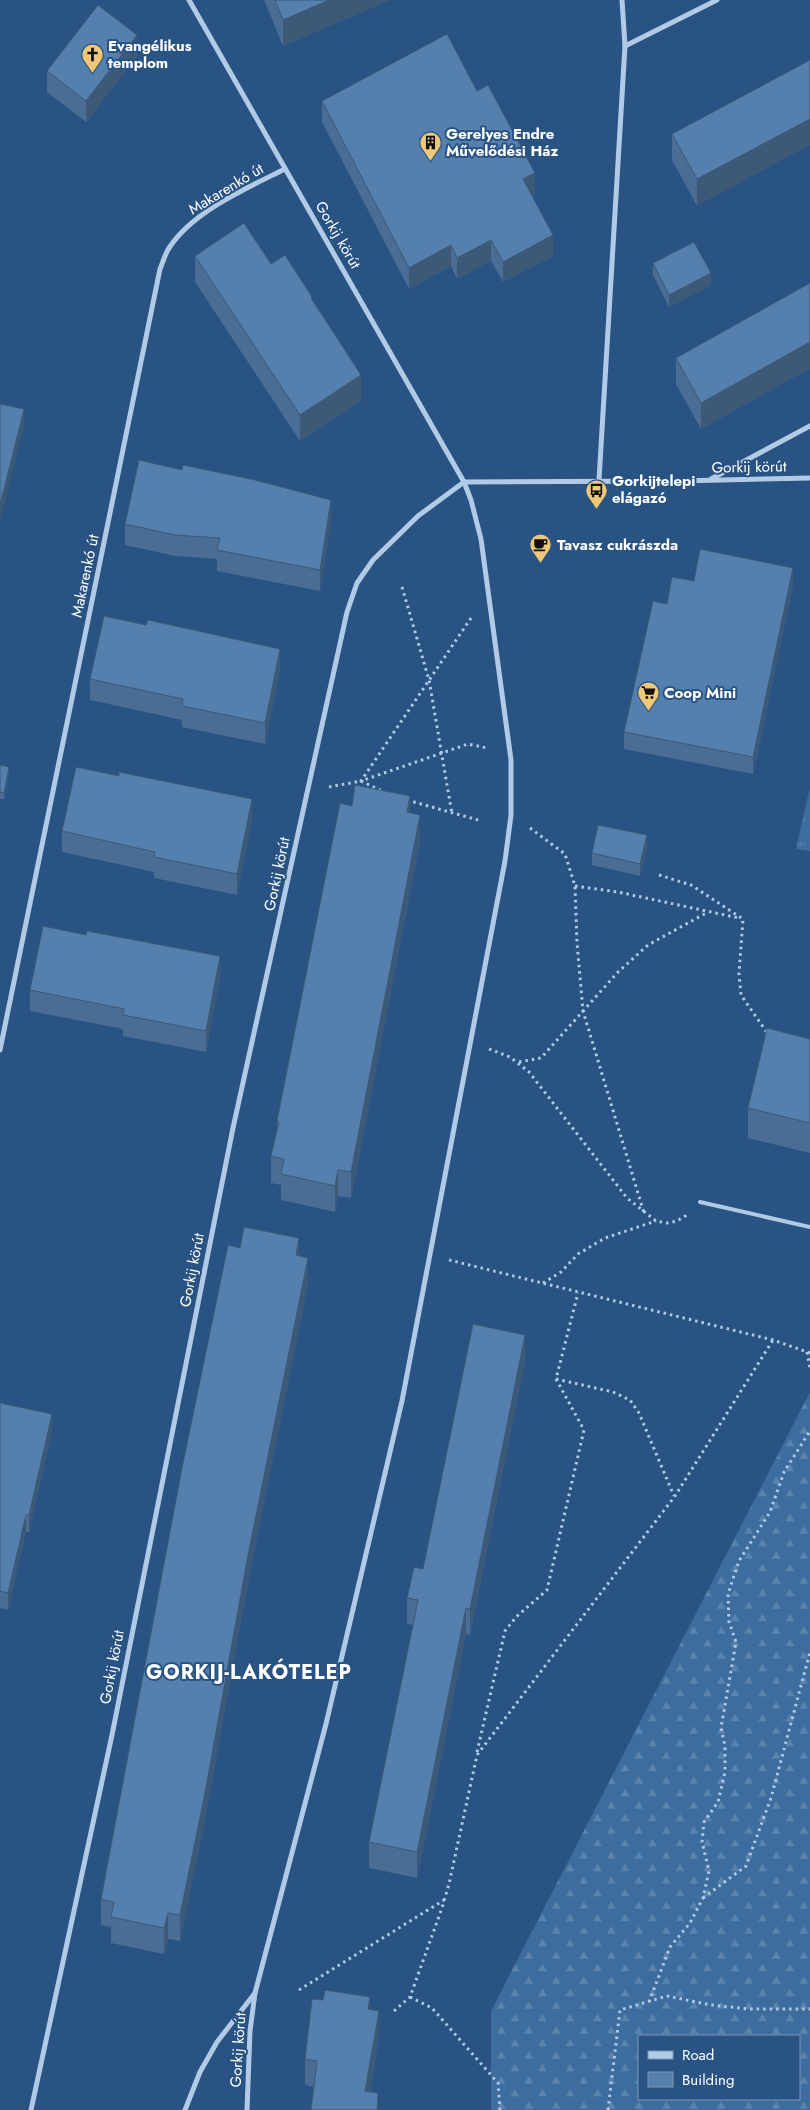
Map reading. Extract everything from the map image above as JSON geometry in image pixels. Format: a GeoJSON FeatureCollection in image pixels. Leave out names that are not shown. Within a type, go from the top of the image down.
{"type":"FeatureCollection","features":[{"type":"Feature","properties":{"kind":"street","name":"Gorkij körút"},"geometry":{"type":"LineString","coordinates":[[189,0],[464,482],[481,538],[511,760],[511,815],[505,861],[402,1400],[331,1705],[255,1993],[250,2040],[247,2110]]}},
{"type":"Feature","properties":{"kind":"street"},"geometry":{"type":"LineString","coordinates":[[599,480],[625,46],[622,0]]}},
{"type":"Feature","properties":{"kind":"street"},"geometry":{"type":"LineString","coordinates":[[625,46],[717,0]]}},
{"type":"Feature","properties":{"kind":"street","name":"Makarenkó út"},"geometry":{"type":"LineString","coordinates":[[0,1050],[160,269],[168,250],[189,226],[241,192],[285,169]]}},
{"type":"Feature","properties":{"kind":"street"},"geometry":{"type":"LineString","coordinates":[[709,480],[810,426]]}},
{"type":"Feature","properties":{"kind":"street","name":"Gorkij körút"},"geometry":{"type":"LineString","coordinates":[[31,2110],[112,1735],[233,1128],[347,612],[357,584],[373,560],[418,516],[464,482],[810,478]]}},
{"type":"Feature","properties":{"kind":"street","name":"Gorkij körút"},"geometry":{"type":"LineString","coordinates":[[185,2110],[200,2072],[217,2042],[255,1993]]}},
{"type":"Feature","properties":{"kind":"lane"},"geometry":{"type":"LineString","coordinates":[[700,1202],[810,1227]]}},
{"type":"Feature","properties":{"kind":"path"},"geometry":{"type":"LineString","coordinates":[[402,587],[429,680],[452,814]]}},
{"type":"Feature","properties":{"kind":"path"},"geometry":{"type":"LineString","coordinates":[[361,782],[472,616]]}},
{"type":"Feature","properties":{"kind":"path"},"geometry":{"type":"LineString","coordinates":[[326,788],[361,782],[468,744],[487,748]]}},
{"type":"Feature","properties":{"kind":"path"},"geometry":{"type":"LineString","coordinates":[[361,782],[388,794]]}},
{"type":"Feature","properties":{"kind":"path"},"geometry":{"type":"LineString","coordinates":[[406,800],[478,820]]}},
{"type":"Feature","properties":{"kind":"path"},"geometry":{"type":"LineString","coordinates":[[511,815],[565,854],[575,886],[577,943],[583,1011],[644,1213]]}},
{"type":"Feature","properties":{"kind":"path"},"geometry":{"type":"LineString","coordinates":[[659,875],[691,885],[743,919]]}},
{"type":"Feature","properties":{"kind":"path"},"geometry":{"type":"LineString","coordinates":[[575,886],[618,892],[743,919]]}},
{"type":"Feature","properties":{"kind":"path"},"geometry":{"type":"LineString","coordinates":[[518,1062],[541,1058],[618,972],[648,945],[708,912]]}},
{"type":"Feature","properties":{"kind":"path"},"geometry":{"type":"LineString","coordinates":[[743,919],[739,974],[741,996],[765,1032],[772,1037]]}},
{"type":"Feature","properties":{"kind":"path"},"geometry":{"type":"LineString","coordinates":[[470,1044],[500,1052],[518,1062],[529,1072],[627,1198],[644,1213],[656,1221],[667,1223],[677,1221],[687,1215],[700,1202]]}},
{"type":"Feature","properties":{"kind":"path"},"geometry":{"type":"LineString","coordinates":[[542,1284],[561,1272],[578,1254],[605,1238],[656,1221]]}},
{"type":"Feature","properties":{"kind":"path"},"geometry":{"type":"LineString","coordinates":[[429,1254],[542,1284],[772,1340],[808,1352],[810,1368]]}},
{"type":"Feature","properties":{"kind":"path"},"geometry":{"type":"LineString","coordinates":[[394,2011],[410,1997],[444,1900],[505,1631],[516,1617],[547,1590],[584,1430],[556,1379],[578,1293]]}},
{"type":"Feature","properties":{"kind":"path"},"geometry":{"type":"LineString","coordinates":[[477,1755],[675,1496],[772,1340]]}},
{"type":"Feature","properties":{"kind":"path"},"geometry":{"type":"LineString","coordinates":[[556,1379],[613,1392],[630,1400],[639,1413],[675,1496]]}},
{"type":"Feature","properties":{"kind":"path"},"geometry":{"type":"LineString","coordinates":[[649,2002],[670,1948],[690,1923],[703,1898],[709,1871],[702,1842],[704,1822],[718,1802],[725,1772],[725,1746],[721,1728],[736,1642],[729,1622],[728,1594],[739,1561],[770,1512],[784,1472],[810,1431]]}},
{"type":"Feature","properties":{"kind":"path"},"geometry":{"type":"LineString","coordinates":[[703,1898],[746,1866],[771,1798],[810,1652]]}},
{"type":"Feature","properties":{"kind":"path"},"geometry":{"type":"LineString","coordinates":[[299,1990],[444,1900]]}},
{"type":"Feature","properties":{"kind":"path"},"geometry":{"type":"LineString","coordinates":[[608,2110],[620,2010],[667,1996],[711,2005],[749,2009],[810,2010]]}},
{"type":"Feature","properties":{"kind":"path"},"geometry":{"type":"LineString","coordinates":[[410,1997],[432,2008],[498,2083],[500,2110]]}},
{"type":"Feature","properties":{"kind":"green space"},"geometry":{"type":"Polygon","coordinates":[[[810,787],[810,851],[796,849],[810,787]]]}},
{"type":"Feature","properties":{"kind":"green space"},"geometry":{"type":"Polygon","coordinates":[[[810,1392],[810,2110],[491,2110],[491,2011],[810,1392]]]}},
{"type":"Feature","properties":{"kind":"building"},"geometry":{"type":"Polygon","coordinates":[[[275,0],[329,0],[283,20],[275,0]]]}},
{"type":"Feature","properties":{"kind":"building","name":"Evangélikus templom"},"geometry":{"type":"Polygon","coordinates":[[[98,5],[137,35],[86,101],[47,71],[98,5]]]}},
{"type":"Feature","properties":{"kind":"building","name":"Gerelyes Endre Művelődési Ház"},"geometry":{"type":"Polygon","coordinates":[[[447,34],[477,91],[488,85],[535,173],[523,179],[553,235],[503,262],[491,240],[457,258],[451,245],[409,268],[322,101],[447,34]]]}},
{"type":"Feature","properties":{"kind":"building"},"geometry":{"type":"Polygon","coordinates":[[[810,60],[810,119],[697,179],[672,134],[810,60]]]}},
{"type":"Feature","properties":{"kind":"building"},"geometry":{"type":"Polygon","coordinates":[[[244,223],[271,264],[285,255],[361,375],[300,415],[195,256],[244,223]]]}},
{"type":"Feature","properties":{"kind":"building"},"geometry":{"type":"Polygon","coordinates":[[[694,242],[711,273],[669,295],[653,263],[694,242]]]}},
{"type":"Feature","properties":{"kind":"building"},"geometry":{"type":"Polygon","coordinates":[[[810,283],[810,342],[701,403],[676,358],[810,283]]]}},
{"type":"Feature","properties":{"kind":"building"},"geometry":{"type":"Polygon","coordinates":[[[0,404],[24,409],[0,505],[0,404]]]}},
{"type":"Feature","properties":{"kind":"building"},"geometry":{"type":"Polygon","coordinates":[[[139,460],[182,470],[183,465],[255,480],[331,500],[320,570],[217,550],[220,538],[175,535],[125,524],[139,460]]]}},
{"type":"Feature","properties":{"kind":"building"},"geometry":{"type":"Polygon","coordinates":[[[700,549],[793,568],[753,757],[624,732],[653,601],[667,604],[672,577],[694,581],[700,549]]]}},
{"type":"Feature","properties":{"kind":"building"},"geometry":{"type":"Polygon","coordinates":[[[104,616],[146,625],[148,620],[280,649],[265,723],[182,706],[183,699],[90,679],[104,616]]]}},
{"type":"Feature","properties":{"kind":"building"},"geometry":{"type":"Polygon","coordinates":[[[0,765],[9,767],[4,793],[0,792],[0,765]]]}},
{"type":"Feature","properties":{"kind":"building"},"geometry":{"type":"Polygon","coordinates":[[[76,767],[119,776],[119,772],[252,799],[237,874],[154,857],[155,852],[62,831],[76,767]]]}},
{"type":"Feature","properties":{"kind":"building"},"geometry":{"type":"Polygon","coordinates":[[[355,785],[410,796],[407,812],[420,815],[351,1172],[338,1170],[335,1186],[281,1174],[284,1159],[271,1156],[340,803],[352,806],[355,785]]]}},
{"type":"Feature","properties":{"kind":"building"},"geometry":{"type":"Polygon","coordinates":[[[598,825],[647,835],[640,864],[592,853],[598,825]]]}},
{"type":"Feature","properties":{"kind":"building"},"geometry":{"type":"Polygon","coordinates":[[[43,926],[86,935],[87,931],[220,956],[206,1031],[123,1015],[124,1009],[30,990],[43,926]]]}},
{"type":"Feature","properties":{"kind":"building"},"geometry":{"type":"Polygon","coordinates":[[[767,1028],[810,1039],[810,1123],[748,1108],[767,1028]]]}},
{"type":"Feature","properties":{"kind":"building"},"geometry":{"type":"Polygon","coordinates":[[[244,1227],[299,1238],[296,1255],[308,1258],[248,1555],[205,1793],[180,1915],[168,1913],[164,1928],[111,1917],[114,1902],[101,1899],[182,1468],[228,1245],[240,1248],[244,1227]]]}},
{"type":"Feature","properties":{"kind":"building"},"geometry":{"type":"Polygon","coordinates":[[[473,1324],[525,1335],[470,1609],[466,1608],[417,1852],[369,1842],[418,1600],[407,1598],[414,1567],[423,1569],[473,1324]]]}},
{"type":"Feature","properties":{"kind":"building"},"geometry":{"type":"Polygon","coordinates":[[[0,1403],[52,1414],[29,1515],[26,1515],[8,1593],[0,1591],[0,1403]]]}},
{"type":"Feature","properties":{"kind":"building"},"geometry":{"type":"Polygon","coordinates":[[[325,1990],[370,1997],[368,2009],[379,2011],[365,2091],[378,2093],[377,2110],[311,2110],[317,2061],[305,2059],[312,1999],[323,2000],[325,1990]]]}},
{"type":"Feature","properties":{"kind":"place","name":"Evangélikus templom"},"geometry":{"type":"Point","coordinates":[92,74]}},
{"type":"Feature","properties":{"kind":"place","name":"Gerelyes Endre Művelődési Ház"},"geometry":{"type":"Point","coordinates":[430,162]}},
{"type":"Feature","properties":{"kind":"place","name":"Gorkijtelepi elágazó"},"geometry":{"type":"Point","coordinates":[596,509]}},
{"type":"Feature","properties":{"kind":"place","name":"Tavasz cukrászda"},"geometry":{"type":"Point","coordinates":[541,564]}},
{"type":"Feature","properties":{"kind":"place","name":"Coop Mini"},"geometry":{"type":"Point","coordinates":[648,712]}},
{"type":"Feature","properties":{"kind":"district","name":"GORKIJ-LAKÓTELEP"},"geometry":{"type":"Point","coordinates":[249,1672]}}]}
